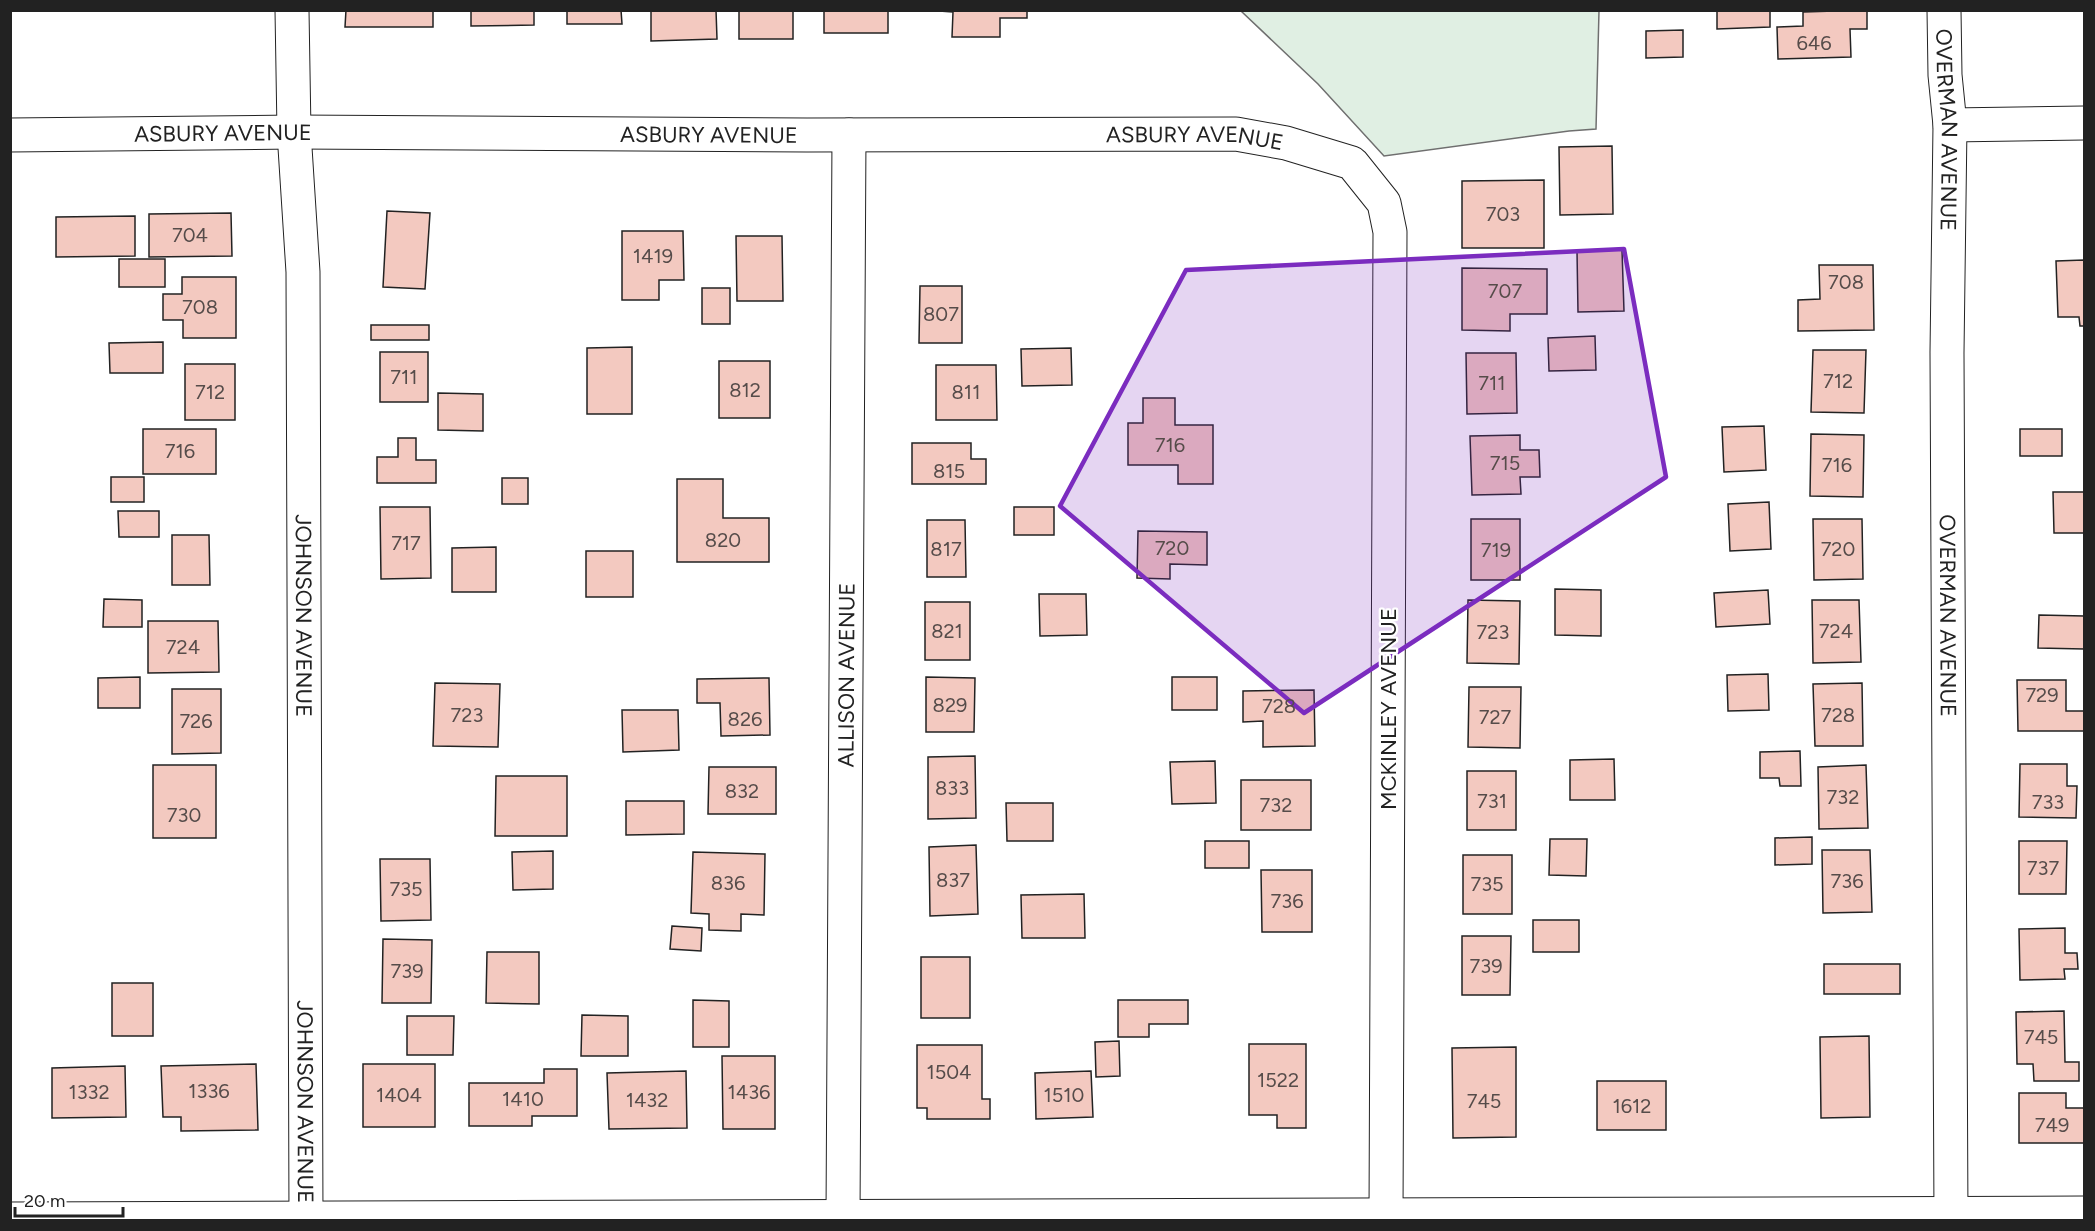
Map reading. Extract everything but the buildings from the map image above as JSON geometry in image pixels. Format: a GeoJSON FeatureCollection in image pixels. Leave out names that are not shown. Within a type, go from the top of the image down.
{"type":"FeatureCollection","features":[{"type":"Feature","properties":{"kind":"street","name":"JOHNSON AVENUE"},"geometry":{"type":"LineString","coordinates":[[292,10],[294,132],[303,272],[306,1220]]}},
{"type":"Feature","properties":{"kind":"street","name":"OVERMAN AVENUE"},"geometry":{"type":"LineString","coordinates":[[1944,10],[1945,75],[1950,125],[1947,363],[1951,1217]]}},
{"type":"Feature","properties":{"kind":"street"},"geometry":{"type":"LineString","coordinates":[[1950,125],[2085,123]]}},
{"type":"Feature","properties":{"kind":"street","name":"ASBURY AVENUE"},"geometry":{"type":"LineString","coordinates":[[10,135],[294,132],[849,135],[1236,134],[1286,143],[1352,163],[1384,203]]}},
{"type":"Feature","properties":{"kind":"street","name":"ALLISON AVENUE"},"geometry":{"type":"LineString","coordinates":[[843,1217],[849,135]]}},
{"type":"Feature","properties":{"kind":"street","name":"MCKINLEY AVENUE"},"geometry":{"type":"LineString","coordinates":[[1384,203],[1390,232],[1386,1215]]}},
{"type":"Feature","properties":{"kind":"street"},"geometry":{"type":"LineString","coordinates":[[10,1220],[1386,1215],[1951,1217],[2085,1213]]}},
{"type":"Feature","properties":{"kind":"highlighted area"},"geometry":{"type":"Polygon","coordinates":[[[1624,249],[1666,477],[1304,713],[1060,506],[1186,270],[1624,249]]]}},
{"type":"Feature","properties":{"kind":"green space"},"geometry":{"type":"Polygon","coordinates":[[[1241,11],[1599,11],[1596,129],[1384,156],[1318,84],[1241,11]]]}}]}
